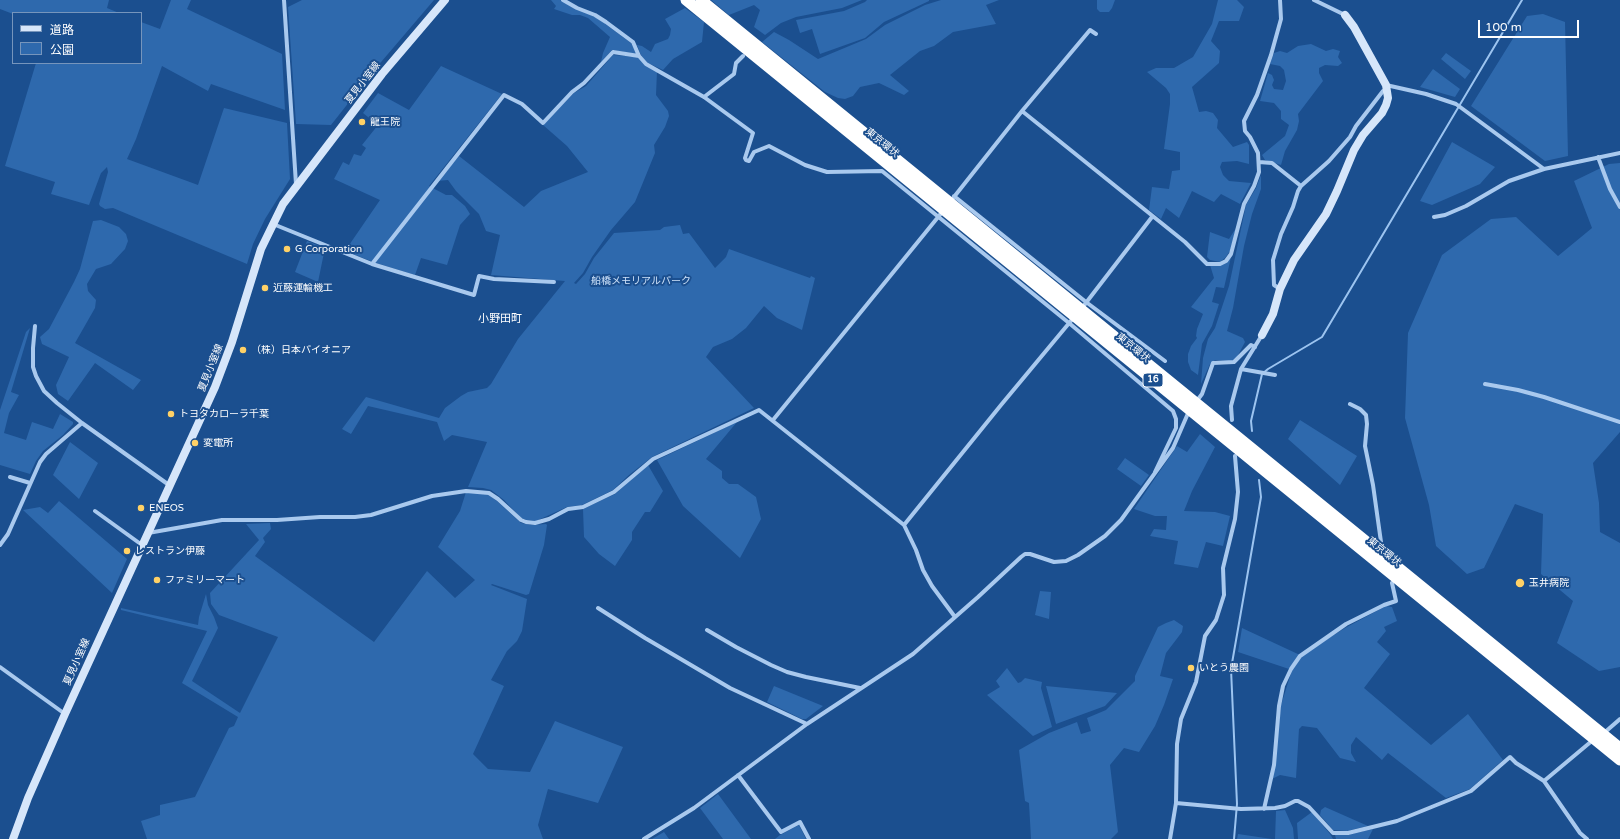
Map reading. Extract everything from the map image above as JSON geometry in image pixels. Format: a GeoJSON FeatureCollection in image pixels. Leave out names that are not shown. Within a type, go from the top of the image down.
{"type":"FeatureCollection","features":[{"type":"Feature","properties":{"kind":"highway","name":"東京環状"},"geometry":{"type":"LineString","coordinates":[[686,0],[946,206],[1193,406],[1598,736],[1620,760]]}},
{"type":"Feature","properties":{"kind":"highway","name":"東京環状"},"geometry":{"type":"LineString","coordinates":[[701,0],[946,206]]}},
{"type":"Feature","properties":{"kind":"highway","name":"東京環状"},"geometry":{"type":"LineString","coordinates":[[1598,736],[1620,748]]}},
{"type":"Feature","properties":{"kind":"main road","name":"夏見小室線"},"geometry":{"type":"LineString","coordinates":[[13,839],[30,793],[65,714],[223,367],[261,249],[283,204],[296,184],[382,74],[445,0]]}},
{"type":"Feature","properties":{"kind":"main road"},"geometry":{"type":"LineString","coordinates":[[1262,335],[1273,314],[1280,289],[1294,260],[1326,214],[1337,192],[1345,169],[1358,144],[1363,135],[1382,114],[1388,98],[1385,88],[1354,27],[1345,16]]}},
{"type":"Feature","properties":{"kind":"street"},"geometry":{"type":"LineString","coordinates":[[284,0],[296,184]]}},
{"type":"Feature","properties":{"kind":"street"},"geometry":{"type":"LineString","coordinates":[[563,0],[577,8],[595,15],[606,22],[633,42],[639,56],[650,67],[704,97],[753,133],[745,158],[746,160],[749,161],[754,152],[770,146],[805,165],[827,172],[882,171],[946,206],[1078,313],[1173,411],[1176,419],[1176,428],[1155,472]]}},
{"type":"Feature","properties":{"kind":"street"},"geometry":{"type":"LineString","coordinates":[[1022,111],[1185,242],[1207,264],[1220,264],[1226,261],[1231,254],[1244,204],[1254,186],[1259,172],[1258,153],[1250,137],[1245,131],[1244,121],[1257,94],[1271,55],[1281,19],[1280,0]]}},
{"type":"Feature","properties":{"kind":"street"},"geometry":{"type":"LineString","coordinates":[[1314,0],[1345,16]]}},
{"type":"Feature","properties":{"kind":"street"},"geometry":{"type":"LineString","coordinates":[[773,420],[1022,111],[1090,30],[1096,34]]}},
{"type":"Feature","properties":{"kind":"street"},"geometry":{"type":"LineString","coordinates":[[372,264],[504,95],[522,104],[543,123],[613,52],[639,56]]}},
{"type":"Feature","properties":{"kind":"street"},"geometry":{"type":"LineString","coordinates":[[704,97],[734,74],[736,63],[743,56]]}},
{"type":"Feature","properties":{"kind":"street"},"geometry":{"type":"LineString","coordinates":[[1280,289],[1274,285],[1273,260],[1281,234],[1301,186],[1329,161],[1350,137],[1356,126],[1385,88],[1426,94],[1456,104],[1544,169]]}},
{"type":"Feature","properties":{"kind":"street"},"geometry":{"type":"LineString","coordinates":[[1350,137],[1358,144]]}},
{"type":"Feature","properties":{"kind":"street"},"geometry":{"type":"LineString","coordinates":[[1434,217],[1445,215],[1466,206],[1509,181],[1544,169],[1620,152]]}},
{"type":"Feature","properties":{"kind":"street"},"geometry":{"type":"LineString","coordinates":[[1598,157],[1610,189],[1620,207]]}},
{"type":"Feature","properties":{"kind":"street"},"geometry":{"type":"LineString","coordinates":[[1259,162],[1272,164],[1301,186]]}},
{"type":"Feature","properties":{"kind":"street"},"geometry":{"type":"LineString","coordinates":[[904,525],[1078,313],[1152,217]]}},
{"type":"Feature","properties":{"kind":"street"},"geometry":{"type":"LineString","coordinates":[[273,224],[372,264],[474,294],[479,276],[494,279],[554,282]]}},
{"type":"Feature","properties":{"kind":"street"},"geometry":{"type":"LineString","coordinates":[[1078,313],[1165,361]]}},
{"type":"Feature","properties":{"kind":"street"},"geometry":{"type":"LineString","coordinates":[[35,326],[33,359],[36,376],[44,391],[82,423],[169,485]]}},
{"type":"Feature","properties":{"kind":"street"},"geometry":{"type":"LineString","coordinates":[[1232,420],[1232,406],[1241,369],[1262,335]]}},
{"type":"Feature","properties":{"kind":"street"},"geometry":{"type":"LineString","coordinates":[[644,839],[694,808],[807,724],[913,654],[1025,554],[1030,554],[1054,562],[1066,561],[1078,555],[1105,536],[1121,520],[1173,448],[1187,414],[1202,394],[1213,363],[1234,362],[1251,344],[1255,347]]}},
{"type":"Feature","properties":{"kind":"street"},"geometry":{"type":"LineString","coordinates":[[1241,369],[1275,375]]}},
{"type":"Feature","properties":{"kind":"street"},"geometry":{"type":"LineString","coordinates":[[1486,384],[1544,397],[1620,422]]}},
{"type":"Feature","properties":{"kind":"street"},"geometry":{"type":"LineString","coordinates":[[1350,404],[1366,414],[1365,446],[1373,485],[1381,542]]}},
{"type":"Feature","properties":{"kind":"street"},"geometry":{"type":"LineString","coordinates":[[147,533],[222,520],[277,520],[371,515],[432,496],[466,490],[489,493],[498,499],[521,520],[535,523],[549,520],[568,509],[583,507],[614,492],[653,459],[759,410],[904,525],[916,550],[923,570],[932,586],[955,617]]}},
{"type":"Feature","properties":{"kind":"street"},"geometry":{"type":"LineString","coordinates":[[0,545],[8,534],[40,462],[46,454],[82,423]]}},
{"type":"Feature","properties":{"kind":"street"},"geometry":{"type":"LineString","coordinates":[[1170,839],[1176,803],[1177,744],[1181,719],[1197,678],[1205,636],[1218,616],[1224,595],[1223,568],[1235,519],[1238,492],[1235,456]]}},
{"type":"Feature","properties":{"kind":"street"},"geometry":{"type":"LineString","coordinates":[[10,477],[30,483]]}},
{"type":"Feature","properties":{"kind":"street"},"geometry":{"type":"LineString","coordinates":[[95,511],[142,545]]}},
{"type":"Feature","properties":{"kind":"street"},"geometry":{"type":"LineString","coordinates":[[1264,809],[1274,765],[1279,706],[1284,686],[1291,669],[1300,656],[1346,624],[1384,605],[1396,601],[1392,583]]}},
{"type":"Feature","properties":{"kind":"street"},"geometry":{"type":"LineString","coordinates":[[598,608],[645,638],[730,688],[807,724]]}},
{"type":"Feature","properties":{"kind":"street"},"geometry":{"type":"LineString","coordinates":[[707,630],[736,647],[782,670],[806,677],[860,688]]}},
{"type":"Feature","properties":{"kind":"street"},"geometry":{"type":"LineString","coordinates":[[0,667],[65,714]]}},
{"type":"Feature","properties":{"kind":"street"},"geometry":{"type":"LineString","coordinates":[[1544,781],[1620,719]]}},
{"type":"Feature","properties":{"kind":"street"},"geometry":{"type":"LineString","coordinates":[[1176,803],[1241,809],[1264,809],[1275,808],[1298,801],[1309,807],[1332,833],[1348,833],[1397,821],[1471,791],[1510,757],[1516,763],[1544,781],[1580,833],[1587,839]]}},
{"type":"Feature","properties":{"kind":"street"},"geometry":{"type":"LineString","coordinates":[[738,775],[781,832],[800,822],[809,839]]}},
{"type":"Feature","properties":{"kind":"green space"},"geometry":{"type":"Polygon","coordinates":[[[0,0],[109,0],[107,8],[117,12],[12,12],[12,14],[0,9],[0,0]]]}},
{"type":"Feature","properties":{"kind":"green space"},"geometry":{"type":"Polygon","coordinates":[[[171,0],[191,0],[187,9],[282,54],[285,110],[211,84],[208,91],[162,66],[136,139],[127,159],[198,185],[224,108],[287,123],[290,179],[265,219],[253,244],[247,264],[113,208],[105,209],[100,206],[99,204],[108,172],[107,167],[101,173],[89,205],[51,194],[55,182],[5,166],[36,64],[142,64],[142,22],[160,29],[171,0]]]}},
{"type":"Feature","properties":{"kind":"green space"},"geometry":{"type":"Polygon","coordinates":[[[302,0],[434,0],[376,68],[331,125],[296,124],[288,7],[302,0]]]}},
{"type":"Feature","properties":{"kind":"green space"},"geometry":{"type":"Polygon","coordinates":[[[551,0],[560,0],[596,17],[631,43],[637,54],[612,50],[601,62],[610,37],[588,18],[554,9],[556,6],[551,0]]]}},
{"type":"Feature","properties":{"kind":"green space"},"geometry":{"type":"Polygon","coordinates":[[[711,0],[862,0],[842,8],[796,17],[781,23],[765,35],[754,27],[760,10],[754,5],[729,15],[711,0]]]}},
{"type":"Feature","properties":{"kind":"green space"},"geometry":{"type":"Polygon","coordinates":[[[867,0],[929,1],[884,22],[865,38],[820,54],[812,29],[800,33],[796,20],[844,11],[867,0]]]}},
{"type":"Feature","properties":{"kind":"green space"},"geometry":{"type":"Polygon","coordinates":[[[941,0],[999,0],[986,5],[996,24],[953,32],[934,46],[920,51],[890,75],[909,91],[904,95],[879,83],[860,87],[853,96],[845,99],[838,98],[825,92],[762,42],[774,32],[818,59],[866,39],[885,25],[925,5],[941,0]]]}},
{"type":"Feature","properties":{"kind":"green space"},"geometry":{"type":"Polygon","coordinates":[[[1097,0],[1115,0],[1109,12],[1100,12],[1097,9],[1097,0]]]}},
{"type":"Feature","properties":{"kind":"green space"},"geometry":{"type":"Polygon","coordinates":[[[1218,0],[1237,0],[1244,7],[1239,21],[1219,21],[1211,41],[1220,51],[1219,63],[1192,87],[1199,112],[1206,111],[1213,113],[1218,120],[1217,128],[1233,147],[1247,142],[1249,145],[1249,164],[1237,161],[1222,162],[1220,167],[1223,175],[1229,181],[1251,183],[1240,204],[1221,194],[1214,202],[1192,191],[1179,218],[1166,208],[1161,219],[1149,210],[1152,187],[1169,189],[1172,171],[1180,170],[1180,152],[1164,149],[1170,94],[1166,88],[1147,72],[1156,68],[1174,68],[1193,57],[1212,24],[1218,0]]]}},
{"type":"Feature","properties":{"kind":"green space"},"geometry":{"type":"Polygon","coordinates":[[[685,8],[704,22],[702,42],[673,59],[663,70],[646,62],[637,45],[642,46],[651,52],[655,44],[668,39],[671,29],[665,19],[685,8]]]}},
{"type":"Feature","properties":{"kind":"green space"},"geometry":{"type":"Polygon","coordinates":[[[1543,14],[1565,22],[1568,156],[1545,161],[1471,106],[1527,16],[1543,14]]]}},
{"type":"Feature","properties":{"kind":"green space"},"geometry":{"type":"Polygon","coordinates":[[[1311,44],[1326,51],[1333,49],[1340,51],[1338,57],[1342,63],[1338,66],[1325,65],[1319,68],[1319,73],[1323,81],[1298,114],[1299,121],[1297,130],[1285,151],[1281,165],[1265,160],[1262,155],[1285,136],[1289,125],[1281,119],[1281,111],[1274,103],[1260,101],[1268,73],[1272,75],[1274,80],[1272,85],[1274,89],[1283,90],[1286,81],[1284,70],[1280,66],[1270,64],[1274,53],[1280,51],[1287,53],[1298,46],[1311,44]]]}},
{"type":"Feature","properties":{"kind":"green space"},"geometry":{"type":"Polygon","coordinates":[[[1446,53],[1471,71],[1465,79],[1441,59],[1446,53]]]}},
{"type":"Feature","properties":{"kind":"green space","name":"船橋メモリアルパーク"},"geometry":{"type":"Polygon","coordinates":[[[613,55],[639,57],[657,71],[656,95],[668,111],[669,116],[665,127],[654,145],[655,153],[635,202],[611,230],[583,273],[574,283],[576,284],[585,274],[594,258],[614,233],[660,230],[664,227],[680,225],[683,234],[689,233],[715,268],[726,257],[729,249],[810,278],[811,276],[815,278],[802,330],[777,318],[764,306],[746,328],[732,339],[713,347],[706,357],[754,408],[652,457],[613,490],[582,505],[567,507],[536,521],[526,520],[521,518],[504,500],[491,490],[468,487],[487,442],[452,435],[444,441],[437,422],[368,406],[351,434],[342,429],[366,397],[439,418],[445,408],[461,396],[468,392],[487,388],[491,384],[518,339],[565,281],[491,275],[500,235],[486,231],[479,214],[456,191],[448,180],[437,181],[459,156],[524,207],[541,191],[588,172],[567,146],[543,125],[574,93],[586,86],[613,55]]]}},
{"type":"Feature","properties":{"kind":"green space"},"geometry":{"type":"Polygon","coordinates":[[[441,66],[502,94],[429,186],[446,195],[452,195],[465,206],[470,214],[460,225],[447,265],[421,258],[415,275],[376,263],[345,251],[380,200],[334,179],[343,162],[349,165],[354,154],[361,156],[366,148],[362,145],[378,125],[363,113],[378,93],[409,110],[441,66]]]}},
{"type":"Feature","properties":{"kind":"green space"},"geometry":{"type":"Polygon","coordinates":[[[1433,69],[1460,89],[1455,97],[1420,87],[1433,69]]]}},
{"type":"Feature","properties":{"kind":"green space"},"geometry":{"type":"Polygon","coordinates":[[[1452,142],[1495,167],[1480,184],[1432,205],[1420,201],[1452,142]]]}},
{"type":"Feature","properties":{"kind":"green space"},"geometry":{"type":"Polygon","coordinates":[[[1620,163],[1620,432],[1593,463],[1599,503],[1600,532],[1620,543],[1620,667],[1599,671],[1557,643],[1573,601],[1541,574],[1543,514],[1515,504],[1484,568],[1467,574],[1436,546],[1429,505],[1405,418],[1408,333],[1442,255],[1491,219],[1516,217],[1558,256],[1592,228],[1574,181],[1609,164],[1620,163]]]}},
{"type":"Feature","properties":{"kind":"green space"},"geometry":{"type":"Polygon","coordinates":[[[1261,175],[1261,189],[1252,214],[1244,246],[1233,308],[1227,331],[1243,338],[1245,342],[1236,359],[1232,361],[1215,360],[1210,364],[1201,384],[1203,358],[1208,339],[1215,328],[1229,286],[1246,205],[1256,188],[1261,175]]]}},
{"type":"Feature","properties":{"kind":"green space"},"geometry":{"type":"Polygon","coordinates":[[[101,220],[119,227],[126,234],[128,241],[125,249],[111,264],[96,269],[87,284],[88,291],[96,300],[95,308],[75,343],[141,380],[133,390],[95,363],[68,401],[58,394],[56,385],[69,357],[42,344],[40,337],[49,329],[80,269],[93,221],[101,220]]]}},
{"type":"Feature","properties":{"kind":"green space"},"geometry":{"type":"Polygon","coordinates":[[[1236,228],[1230,251],[1225,258],[1220,262],[1210,260],[1207,257],[1210,232],[1229,239],[1236,228]]]}},
{"type":"Feature","properties":{"kind":"green space"},"geometry":{"type":"Polygon","coordinates":[[[307,241],[325,248],[318,282],[295,272],[307,241]]]}},
{"type":"Feature","properties":{"kind":"green space"},"geometry":{"type":"Polygon","coordinates":[[[1231,257],[1224,288],[1216,287],[1212,302],[1219,304],[1212,326],[1202,344],[1198,375],[1191,370],[1188,362],[1188,354],[1191,346],[1197,338],[1197,329],[1203,314],[1191,307],[1214,278],[1210,265],[1215,266],[1231,257]]]}},
{"type":"Feature","properties":{"kind":"green space"},"geometry":{"type":"Polygon","coordinates":[[[30,328],[11,392],[19,395],[9,413],[4,433],[26,440],[32,422],[53,429],[60,414],[73,422],[73,424],[63,435],[43,451],[30,474],[0,465],[0,410],[26,332],[30,328]]]}},
{"type":"Feature","properties":{"kind":"green space"},"geometry":{"type":"Polygon","coordinates":[[[1300,420],[1357,456],[1340,485],[1288,439],[1300,420]]]}},
{"type":"Feature","properties":{"kind":"green space"},"geometry":{"type":"Polygon","coordinates":[[[737,422],[706,459],[722,471],[722,478],[729,484],[738,484],[756,497],[761,519],[740,558],[683,506],[657,460],[737,422]]]}},
{"type":"Feature","properties":{"kind":"green space"},"geometry":{"type":"Polygon","coordinates":[[[1200,434],[1215,447],[1192,491],[1184,511],[1215,512],[1230,516],[1223,546],[1206,542],[1198,568],[1174,564],[1178,541],[1150,536],[1154,529],[1166,530],[1167,516],[1155,516],[1134,509],[1177,446],[1187,452],[1200,434]]]}},
{"type":"Feature","properties":{"kind":"green space"},"geometry":{"type":"Polygon","coordinates":[[[70,442],[98,463],[79,499],[53,475],[70,442]]]}},
{"type":"Feature","properties":{"kind":"green space"},"geometry":{"type":"Polygon","coordinates":[[[1125,458],[1149,475],[1141,486],[1117,469],[1125,458]]]}},
{"type":"Feature","properties":{"kind":"green space"},"geometry":{"type":"Polygon","coordinates":[[[648,465],[663,491],[650,512],[645,512],[632,532],[632,540],[615,566],[599,554],[584,537],[583,509],[615,494],[648,465]]]}},
{"type":"Feature","properties":{"kind":"green space"},"geometry":{"type":"Polygon","coordinates":[[[466,492],[489,495],[521,523],[531,525],[547,525],[544,545],[529,594],[526,595],[492,584],[491,585],[527,599],[522,631],[517,641],[507,651],[491,680],[504,686],[473,754],[488,769],[530,772],[555,721],[623,747],[598,803],[548,789],[538,825],[543,839],[147,839],[141,821],[160,815],[160,805],[195,797],[229,728],[234,726],[238,717],[182,683],[207,631],[121,610],[121,608],[198,625],[206,594],[208,605],[218,628],[192,681],[240,713],[278,637],[219,615],[211,604],[210,593],[259,540],[246,524],[270,523],[271,529],[263,538],[265,542],[255,556],[374,642],[427,571],[455,598],[475,580],[438,547],[460,511],[466,492]]]}},
{"type":"Feature","properties":{"kind":"green space"},"geometry":{"type":"Polygon","coordinates":[[[59,501],[127,559],[112,593],[23,510],[40,507],[48,513],[59,501]]]}},
{"type":"Feature","properties":{"kind":"green space"},"geometry":{"type":"Polygon","coordinates":[[[1040,591],[1051,592],[1049,619],[1035,615],[1040,591]]]}},
{"type":"Feature","properties":{"kind":"green space"},"geometry":{"type":"Polygon","coordinates":[[[1386,606],[1392,607],[1397,621],[1384,627],[1386,631],[1377,642],[1390,654],[1364,688],[1431,745],[1468,714],[1503,760],[1470,789],[1446,798],[1388,753],[1382,760],[1356,737],[1351,745],[1351,753],[1356,762],[1340,758],[1317,728],[1302,726],[1299,729],[1296,778],[1280,775],[1272,779],[1281,705],[1292,670],[1302,656],[1313,648],[1345,628],[1386,606]]]}},
{"type":"Feature","properties":{"kind":"green space"},"geometry":{"type":"Polygon","coordinates":[[[1174,620],[1183,626],[1182,632],[1166,653],[1160,676],[1173,679],[1155,726],[1139,752],[1124,748],[1110,765],[1118,832],[1111,839],[1031,839],[1029,803],[1025,801],[1019,750],[1049,733],[1077,722],[1081,734],[1091,731],[1087,718],[1106,710],[1135,681],[1135,676],[1158,627],[1174,620]]]}},
{"type":"Feature","properties":{"kind":"green space"},"geometry":{"type":"Polygon","coordinates":[[[1242,628],[1300,655],[1289,669],[1238,652],[1242,628]]]}},
{"type":"Feature","properties":{"kind":"green space"},"geometry":{"type":"Polygon","coordinates":[[[1007,668],[1018,683],[1025,678],[1042,682],[1041,688],[1052,727],[1033,736],[987,695],[1000,687],[996,681],[1007,668]]]}},
{"type":"Feature","properties":{"kind":"green space"},"geometry":{"type":"Polygon","coordinates":[[[774,686],[823,706],[806,719],[802,719],[767,702],[774,686]]]}},
{"type":"Feature","properties":{"kind":"green space"},"geometry":{"type":"Polygon","coordinates":[[[1046,686],[1117,693],[1105,706],[1056,724],[1046,686]]]}},
{"type":"Feature","properties":{"kind":"green space"},"geometry":{"type":"Polygon","coordinates":[[[718,794],[751,839],[723,839],[700,808],[718,794]]]}},
{"type":"Feature","properties":{"kind":"green space"},"geometry":{"type":"Polygon","coordinates":[[[1325,807],[1368,826],[1347,831],[1333,830],[1320,815],[1321,810],[1325,807]]]}},
{"type":"Feature","properties":{"kind":"green space"},"geometry":{"type":"Polygon","coordinates":[[[1285,810],[1293,828],[1294,839],[1275,839],[1276,811],[1285,810]]]}},
{"type":"Feature","properties":{"kind":"green space"},"geometry":{"type":"Polygon","coordinates":[[[1312,812],[1333,839],[1298,839],[1297,823],[1312,812]]]}},
{"type":"Feature","properties":{"kind":"green space"},"geometry":{"type":"Polygon","coordinates":[[[799,825],[806,839],[775,839],[780,835],[799,825]]]}},
{"type":"Feature","properties":{"kind":"green space"},"geometry":{"type":"Polygon","coordinates":[[[1373,829],[1368,839],[1336,839],[1335,835],[1348,835],[1373,829]]]}},
{"type":"Feature","properties":{"kind":"green space"},"geometry":{"type":"Polygon","coordinates":[[[664,832],[669,839],[652,839],[664,832]]]}},
{"type":"Feature","properties":{"kind":"green space"},"geometry":{"type":"Polygon","coordinates":[[[1238,834],[1272,839],[1237,839],[1238,834]]]}},
{"type":"Feature","properties":{"kind":"waterway"},"geometry":{"type":"LineString","coordinates":[[1252,431],[1251,421],[1262,374],[1322,337],[1522,0]]}},
{"type":"Feature","properties":{"kind":"waterway"},"geometry":{"type":"LineString","coordinates":[[1234,839],[1237,804],[1231,669],[1261,497],[1259,480]]}},
{"type":"Feature","properties":{"kind":"place","name":"龍王院"},"geometry":{"type":"Point","coordinates":[362,122]}},
{"type":"Feature","properties":{"kind":"place","name":"G Corporation"},"geometry":{"type":"Point","coordinates":[287,249]}},
{"type":"Feature","properties":{"kind":"place","name":"近藤運輸機工"},"geometry":{"type":"Point","coordinates":[265,288]}},
{"type":"Feature","properties":{"kind":"place","name":"（株）日本パイオニア"},"geometry":{"type":"Point","coordinates":[243,350]}},
{"type":"Feature","properties":{"kind":"place","name":"トヨタカローラ千葉"},"geometry":{"type":"Point","coordinates":[171,414]}},
{"type":"Feature","properties":{"kind":"place","name":"変電所"},"geometry":{"type":"Point","coordinates":[195,443]}},
{"type":"Feature","properties":{"kind":"place","name":"ENEOS"},"geometry":{"type":"Point","coordinates":[141,508]}},
{"type":"Feature","properties":{"kind":"place","name":"レストラン伊藤"},"geometry":{"type":"Point","coordinates":[127,551]}},
{"type":"Feature","properties":{"kind":"place","name":"ファミリーマート"},"geometry":{"type":"Point","coordinates":[157,580]}},
{"type":"Feature","properties":{"kind":"place","name":"玉井病院"},"geometry":{"type":"Point","coordinates":[1520,583]}},
{"type":"Feature","properties":{"kind":"place","name":"いとう農園"},"geometry":{"type":"Point","coordinates":[1191,668]}},
{"type":"Feature","properties":{"kind":"district","name":"小野田町"},"geometry":{"type":"Point","coordinates":[500,319]}}]}
